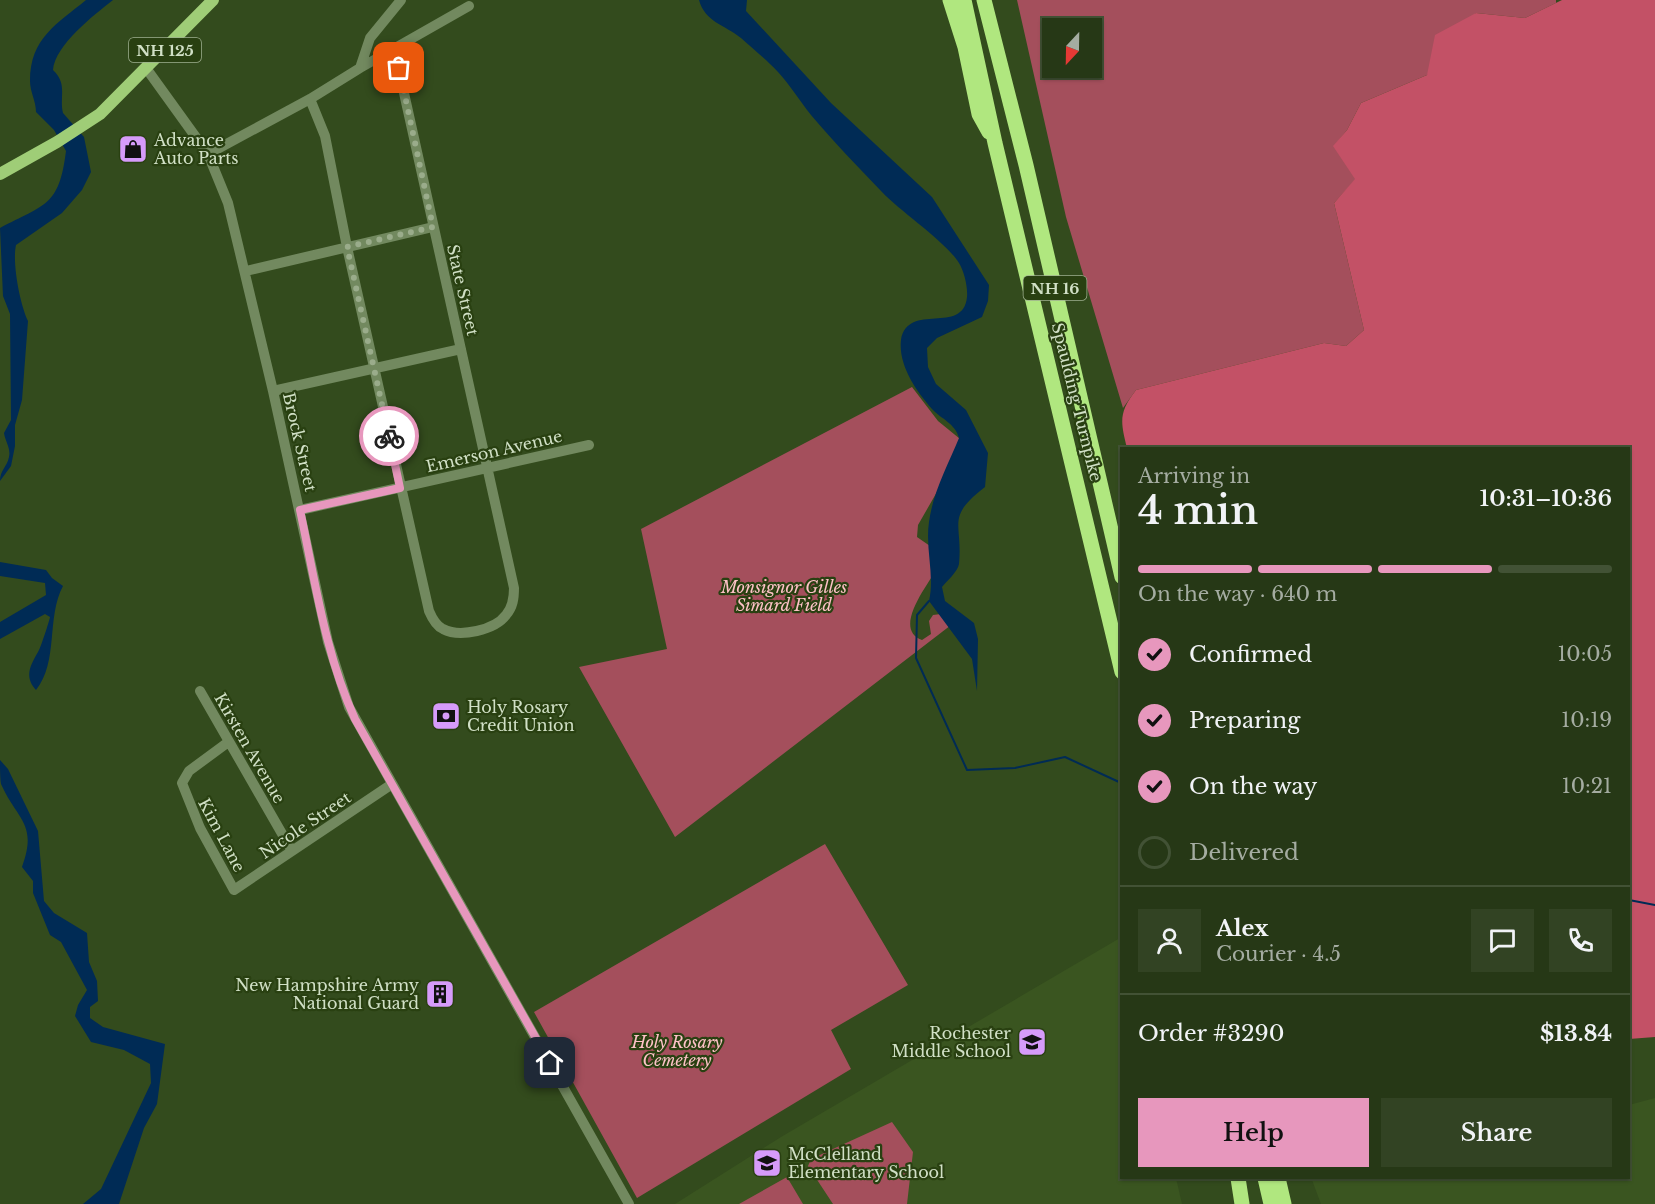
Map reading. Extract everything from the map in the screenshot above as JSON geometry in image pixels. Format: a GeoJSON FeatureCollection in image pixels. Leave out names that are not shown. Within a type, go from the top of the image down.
{"type":"FeatureCollection","features":[{"type":"Feature","properties":{"kind":"highway"},"geometry":{"type":"LineString","coordinates":[[950,0],[964,47],[979,114],[995,142]]}},
{"type":"Feature","properties":{"kind":"highway","name":"Spaulding Turnpike"},"geometry":{"type":"LineString","coordinates":[[964,0],[995,142],[1120,664]]}},
{"type":"Feature","properties":{"kind":"highway","name":"Spaulding Turnpike"},"geometry":{"type":"LineString","coordinates":[[984,0],[1026,165],[1120,568]]}},
{"type":"Feature","properties":{"kind":"highway"},"geometry":{"type":"LineString","coordinates":[[1234,1204],[1238,1179]]}},
{"type":"Feature","properties":{"kind":"highway"},"geometry":{"type":"LineString","coordinates":[[1238,1179],[1242,1204]]}},
{"type":"Feature","properties":{"kind":"highway"},"geometry":{"type":"LineString","coordinates":[[1265,1179],[1271,1204]]}},
{"type":"Feature","properties":{"kind":"highway"},"geometry":{"type":"LineString","coordinates":[[1278,1179],[1284,1204]]}},
{"type":"Feature","properties":{"kind":"main road","name":"NH 125"},"geometry":{"type":"LineString","coordinates":[[0,174],[57,142],[100,114],[213,0]]}},
{"type":"Feature","properties":{"kind":"street"},"geometry":{"type":"LineString","coordinates":[[360,68],[370,38],[401,0]]}},
{"type":"Feature","properties":{"kind":"street"},"geometry":{"type":"LineString","coordinates":[[207,154],[310,99],[469,6]]}},
{"type":"Feature","properties":{"kind":"street","name":"State Street"},"geometry":{"type":"LineString","coordinates":[[310,99],[325,136],[400,488],[431,616],[441,629],[451,632],[482,629],[500,621],[507,615],[513,597],[394,48]]}},
{"type":"Feature","properties":{"kind":"street","name":"Brock Street"},"geometry":{"type":"LineString","coordinates":[[146,68],[207,154],[228,203],[246,271],[328,642],[342,688],[355,719],[629,1204]]}},
{"type":"Feature","properties":{"kind":"street"},"geometry":{"type":"LineString","coordinates":[[246,271],[433,227]]}},
{"type":"Feature","properties":{"kind":"street"},"geometry":{"type":"LineString","coordinates":[[273,391],[461,349]]}},
{"type":"Feature","properties":{"kind":"street","name":"Emerson Avenue"},"geometry":{"type":"LineString","coordinates":[[300,510],[589,445]]}},
{"type":"Feature","properties":{"kind":"street","name":"Kirsten Avenue"},"geometry":{"type":"LineString","coordinates":[[200,692],[227,743],[292,851]]}},
{"type":"Feature","properties":{"kind":"street","name":"Kim Lane"},"geometry":{"type":"LineString","coordinates":[[227,743],[189,771],[182,783],[200,828],[234,890]]}},
{"type":"Feature","properties":{"kind":"street","name":"Nicole Street"},"geometry":{"type":"LineString","coordinates":[[234,890],[392,784]]}},
{"type":"Feature","properties":{"kind":"shaded area"},"geometry":{"type":"Polygon","coordinates":[[[1562,0],[1655,0],[1655,1037],[1630,1039],[1630,447],[1127,447],[1122,424],[1126,405],[1136,390],[1324,343],[1346,346],[1364,330],[1334,203],[1355,179],[1333,146],[1347,130],[1361,103],[1427,75],[1435,35],[1476,13],[1525,18],[1562,0]]]}},
{"type":"Feature","properties":{"kind":"shaded area","name":"Rochester Middle School"},"geometry":{"type":"Polygon","coordinates":[[[1120,938],[1120,1179],[1176,1179],[1182,1204],[675,1204],[781,1137],[1120,938]]]}},
{"type":"Feature","properties":{"kind":"shaded area"},"geometry":{"type":"Polygon","coordinates":[[[1655,1098],[1655,1204],[1321,1204],[1312,1180],[1630,1179],[1630,1105],[1655,1098]]]}},
{"type":"Feature","properties":{"kind":"green space"},"geometry":{"type":"Polygon","coordinates":[[[1017,0],[1556,0],[1556,3],[1525,18],[1476,13],[1427,75],[1361,103],[1347,130],[1334,146],[1356,179],[1334,203],[1364,330],[1346,346],[1324,343],[1136,390],[1123,408],[1066,217],[1017,0]]]}},
{"type":"Feature","properties":{"kind":"green space","name":"Monsignor Gilles Simard Field"},"geometry":{"type":"Polygon","coordinates":[[[912,387],[938,421],[965,443],[918,525],[917,537],[930,546],[938,567],[915,605],[910,626],[913,634],[922,640],[931,634],[929,621],[933,615],[941,614],[955,622],[675,837],[579,667],[667,649],[641,529],[912,387]]]}},
{"type":"Feature","properties":{"kind":"green space","name":"Holy Rosary Cemetery"},"geometry":{"type":"Polygon","coordinates":[[[825,844],[908,985],[831,1030],[851,1069],[637,1198],[534,1012],[825,844]]]}},
{"type":"Feature","properties":{"kind":"green space"},"geometry":{"type":"Polygon","coordinates":[[[892,1122],[913,1152],[907,1204],[833,1204],[808,1166],[811,1159],[892,1122]]]}},
{"type":"Feature","properties":{"kind":"green space"},"geometry":{"type":"Polygon","coordinates":[[[787,1177],[803,1204],[739,1204],[787,1177]]]}},
{"type":"Feature","properties":{"kind":"water"},"geometry":{"type":"Polygon","coordinates":[[[86,0],[113,0],[86,22],[68,41],[55,60],[53,70],[58,75],[62,86],[63,113],[84,137],[91,172],[82,190],[62,213],[16,245],[15,262],[18,283],[28,321],[22,400],[15,425],[15,446],[11,466],[0,481],[9,457],[4,433],[11,420],[10,314],[3,296],[0,228],[47,202],[59,183],[66,151],[54,130],[36,112],[30,85],[31,66],[40,43],[47,33],[86,0]]]}},
{"type":"Feature","properties":{"kind":"water"},"geometry":{"type":"Polygon","coordinates":[[[699,0],[747,0],[746,11],[831,103],[932,197],[989,285],[988,301],[982,317],[937,338],[927,348],[928,367],[936,384],[966,410],[988,453],[985,487],[965,506],[958,521],[960,550],[958,567],[942,587],[945,601],[974,623],[978,639],[977,691],[972,659],[929,601],[931,581],[928,532],[931,511],[941,479],[959,438],[954,429],[932,409],[914,386],[905,368],[901,349],[901,340],[906,329],[914,322],[956,315],[963,308],[967,293],[963,270],[944,245],[890,200],[846,154],[811,115],[774,68],[741,38],[711,18],[699,0]]]}},
{"type":"Feature","properties":{"kind":"water"},"geometry":{"type":"Polygon","coordinates":[[[0,562],[46,570],[63,586],[55,612],[48,666],[36,690],[29,676],[50,617],[45,614],[0,639],[0,622],[46,595],[45,583],[0,576],[0,562]]]}},
{"type":"Feature","properties":{"kind":"water"},"geometry":{"type":"Polygon","coordinates":[[[0,760],[8,769],[38,831],[44,901],[54,913],[87,933],[89,962],[97,981],[98,1001],[90,1007],[90,1018],[103,1027],[165,1044],[157,1104],[144,1128],[119,1204],[83,1204],[101,1189],[151,1083],[150,1064],[124,1050],[91,1042],[75,1016],[78,1005],[87,990],[61,942],[50,935],[33,893],[33,881],[22,867],[28,841],[27,831],[1,784],[0,760]]]}},
{"type":"Feature","properties":{"kind":"waterway"},"geometry":{"type":"LineString","coordinates":[[929,601],[917,615],[916,658],[967,770],[1015,768],[1065,757],[1119,782]]}},
{"type":"Feature","properties":{"kind":"waterway"},"geometry":{"type":"LineString","coordinates":[[1630,900],[1655,905]]}},
{"type":"Feature","properties":{"kind":"way so far"},"geometry":{"type":"LineString","coordinates":[[389,436],[347,247],[433,227],[399,68]]}},
{"type":"Feature","properties":{"kind":"place","name":"Advance Auto Parts"},"geometry":{"type":"Point","coordinates":[133,149]}},
{"type":"Feature","properties":{"kind":"place","name":"Holy Rosary Credit Union"},"geometry":{"type":"Point","coordinates":[446,716]}},
{"type":"Feature","properties":{"kind":"place","name":"New Hampshire Army National Guard"},"geometry":{"type":"Point","coordinates":[440,994]}},
{"type":"Feature","properties":{"kind":"place","name":"Rochester Middle School"},"geometry":{"type":"Point","coordinates":[1032,1042]}},
{"type":"Feature","properties":{"kind":"place","name":"McClelland Elementary School"},"geometry":{"type":"Point","coordinates":[767,1163]}},
{"type":"Feature","properties":{"kind":"route"},"geometry":{"type":"LineString","coordinates":[[389,436],[400,488],[300,510],[328,642],[342,688],[355,719],[550,1063]]}}]}
